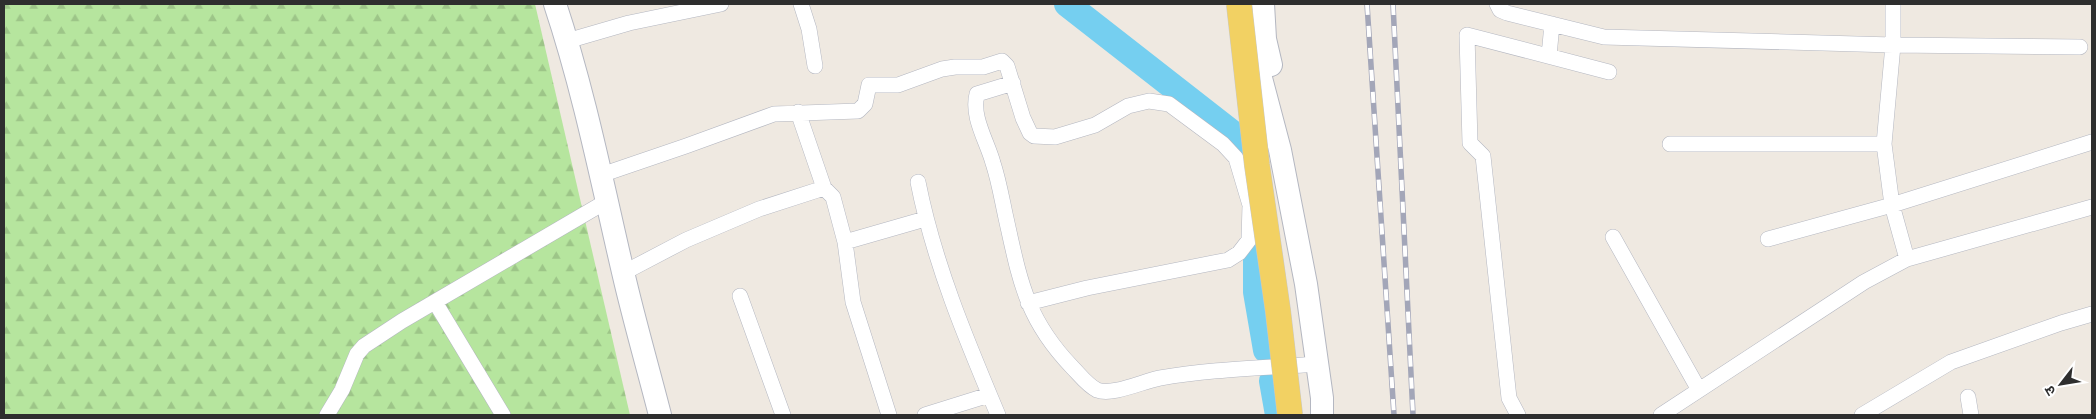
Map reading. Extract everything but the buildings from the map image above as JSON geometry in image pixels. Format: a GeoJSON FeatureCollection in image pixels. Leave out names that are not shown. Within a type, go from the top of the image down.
{"type":"FeatureCollection","features":[{"type":"Feature","properties":{"kind":"main road"},"geometry":{"type":"LineString","coordinates":[[1239,4],[1257,164],[1278,311],[1290,415]]}},
{"type":"Feature","properties":{"kind":"street"},"geometry":{"type":"LineString","coordinates":[[555,4],[567,41],[601,175],[623,273],[660,415]]}},
{"type":"Feature","properties":{"kind":"street"},"geometry":{"type":"LineString","coordinates":[[567,41],[630,23],[721,4]]}},
{"type":"Feature","properties":{"kind":"street"},"geometry":{"type":"LineString","coordinates":[[801,4],[809,29],[816,66]]}},
{"type":"Feature","properties":{"kind":"street"},"geometry":{"type":"LineString","coordinates":[[1248,4],[1252,42],[1280,150],[1306,284],[1318,364],[1322,415]]}},
{"type":"Feature","properties":{"kind":"street"},"geometry":{"type":"LineString","coordinates":[[1263,4],[1265,40],[1299,180],[1312,248],[1333,376],[1335,415]]}},
{"type":"Feature","properties":{"kind":"street"},"geometry":{"type":"LineString","coordinates":[[1497,4],[1500,10],[1507,13],[1604,38],[1893,45],[2080,47]]}},
{"type":"Feature","properties":{"kind":"street"},"geometry":{"type":"LineString","coordinates":[[1893,4],[1893,45],[1884,144],[1892,205],[1907,259]]}},
{"type":"Feature","properties":{"kind":"street"},"geometry":{"type":"LineString","coordinates":[[1549,56],[1552,24]]}},
{"type":"Feature","properties":{"kind":"street"},"geometry":{"type":"LineString","coordinates":[[1518,415],[1509,398],[1483,156],[1470,143],[1466,35],[1609,72]]}},
{"type":"Feature","properties":{"kind":"street"},"geometry":{"type":"LineString","coordinates":[[601,175],[774,114],[858,111],[865,104],[869,85],[898,85],[935,71],[955,67],[983,67],[1002,61],[1007,66],[1023,118],[1030,133],[1041,138],[1055,137],[1095,125],[1128,106],[1149,101],[1168,104],[1223,144],[1236,158],[1250,205],[1250,240],[1239,253],[1228,260],[1087,288],[1028,304]]}},
{"type":"Feature","properties":{"kind":"street"},"geometry":{"type":"LineString","coordinates":[[1013,83],[977,94],[974,104],[979,124],[994,164],[1018,274],[1028,304],[1040,327],[1063,358],[1088,384],[1099,390],[1112,391],[1168,377],[1318,364]]}},
{"type":"Feature","properties":{"kind":"street"},"geometry":{"type":"LineString","coordinates":[[798,112],[824,188],[833,197],[845,242],[853,302],[889,415]]}},
{"type":"Feature","properties":{"kind":"street"},"geometry":{"type":"LineString","coordinates":[[1768,239],[1892,205],[2092,142]]}},
{"type":"Feature","properties":{"kind":"street"},"geometry":{"type":"LineString","coordinates":[[1670,144],[1884,144]]}},
{"type":"Feature","properties":{"kind":"street"},"geometry":{"type":"LineString","coordinates":[[918,182],[925,219],[940,269],[998,415]]}},
{"type":"Feature","properties":{"kind":"street"},"geometry":{"type":"LineString","coordinates":[[623,273],[686,240],[759,209],[824,188]]}},
{"type":"Feature","properties":{"kind":"street"},"geometry":{"type":"LineString","coordinates":[[327,415],[342,390],[357,354],[364,346],[434,302],[607,201]]}},
{"type":"Feature","properties":{"kind":"street"},"geometry":{"type":"LineString","coordinates":[[1661,415],[1864,282],[1907,259],[2092,207]]}},
{"type":"Feature","properties":{"kind":"street"},"geometry":{"type":"LineString","coordinates":[[845,242],[925,219]]}},
{"type":"Feature","properties":{"kind":"street"},"geometry":{"type":"LineString","coordinates":[[1613,237],[1700,390]]}},
{"type":"Feature","properties":{"kind":"street"},"geometry":{"type":"LineString","coordinates":[[740,296],[783,415]]}},
{"type":"Feature","properties":{"kind":"street"},"geometry":{"type":"LineString","coordinates":[[434,302],[503,415]]}},
{"type":"Feature","properties":{"kind":"street"},"geometry":{"type":"LineString","coordinates":[[1862,415],[1951,362],[2092,314]]}},
{"type":"Feature","properties":{"kind":"street"},"geometry":{"type":"LineString","coordinates":[[925,415],[989,395]]}},
{"type":"Feature","properties":{"kind":"street"},"geometry":{"type":"LineString","coordinates":[[1968,398],[1971,415]]}},
{"type":"Feature","properties":{"kind":"green space"},"geometry":{"type":"Polygon","coordinates":[[[4,4],[535,4],[630,415],[4,415],[4,4]]]}},
{"type":"Feature","properties":{"kind":"waterway"},"geometry":{"type":"LineString","coordinates":[[1067,4],[1231,132],[1256,190],[1256,292],[1266,350]]}},
{"type":"Feature","properties":{"kind":"waterway"},"geometry":{"type":"LineString","coordinates":[[1272,381],[1278,415]]}},
{"type":"Feature","properties":{"kind":"railway"},"geometry":{"type":"LineString","coordinates":[[1367,4],[1394,415]]}},
{"type":"Feature","properties":{"kind":"railway"},"geometry":{"type":"LineString","coordinates":[[1393,4],[1413,415]]}}]}
